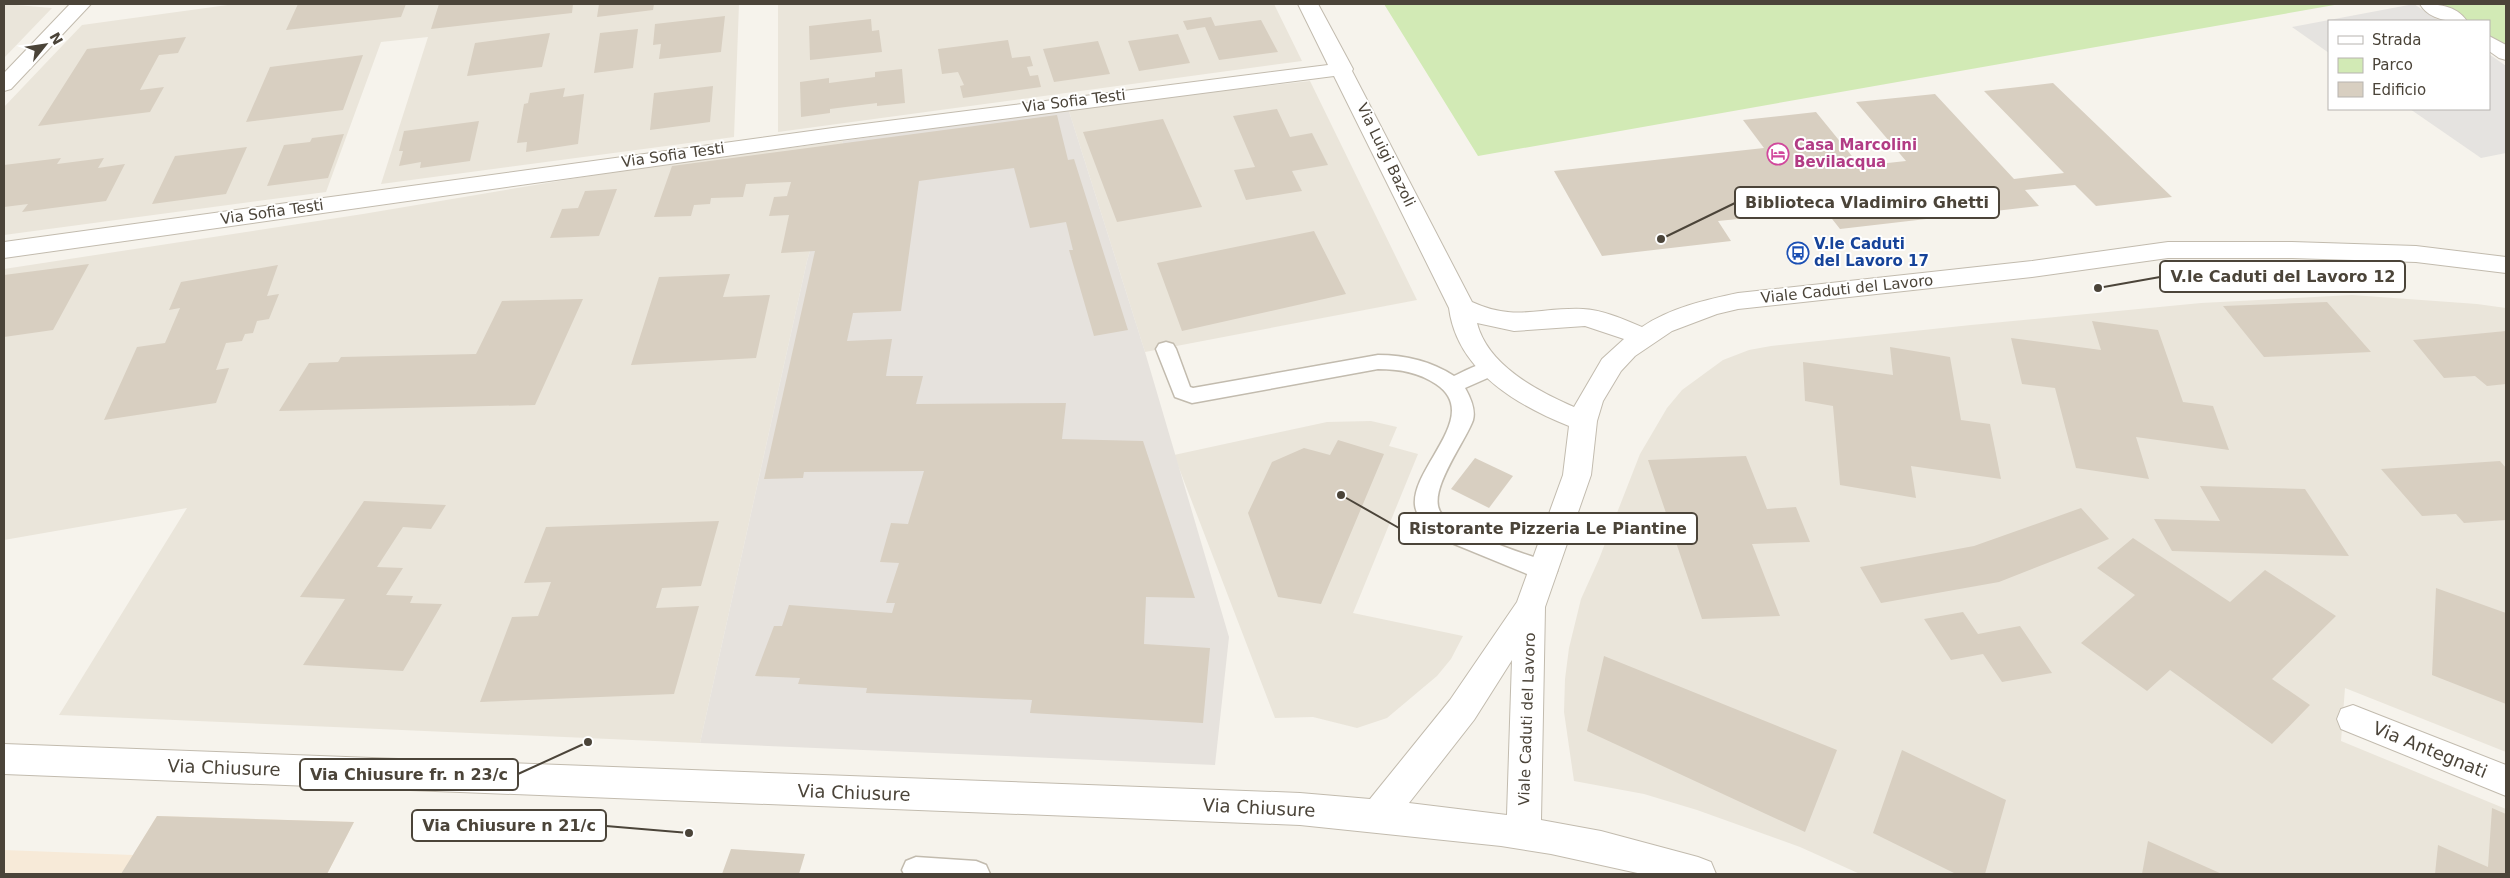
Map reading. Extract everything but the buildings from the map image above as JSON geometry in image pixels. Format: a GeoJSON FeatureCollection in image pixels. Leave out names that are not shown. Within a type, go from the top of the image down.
{"type":"FeatureCollection","features":[{"type":"Feature","properties":{"kind":"street"},"geometry":{"type":"LineString","coordinates":[[4,85],[81,4]]}},
{"type":"Feature","properties":{"kind":"street","name":"Via Luigi Bazoli"},"geometry":{"type":"LineString","coordinates":[[1308,4],[1343,69],[1462,308],[1467,333],[1477,350],[1492,368],[1531,398],[1583,421]]}},
{"type":"Feature","properties":{"kind":"street"},"geometry":{"type":"LineString","coordinates":[[2432,9],[2455,20]]}},
{"type":"Feature","properties":{"kind":"street"},"geometry":{"type":"LineString","coordinates":[[2490,43],[2506,54]]}},
{"type":"Feature","properties":{"kind":"street","name":"Via Sofia Testi"},"geometry":{"type":"LineString","coordinates":[[4,250],[767,142],[1076,101],[1343,69]]}},
{"type":"Feature","properties":{"kind":"street","name":"Viale Caduti del Lavoro"},"geometry":{"type":"LineString","coordinates":[[1378,815],[1462,710],[1530,606],[1560,531],[1577,475],[1583,421],[1590,401],[1610,366],[1643,337],[1663,324],[1686,315],[1738,301],[1966,276],[2168,250],[2292,250],[2416,254],[2506,265]]}},
{"type":"Feature","properties":{"kind":"street"},"geometry":{"type":"LineString","coordinates":[[1462,308],[1476,315],[1505,323],[1520,324],[1583,318],[1643,337]]}},
{"type":"Feature","properties":{"kind":"street","name":"Viale Caduti del Lavoro"},"geometry":{"type":"LineString","coordinates":[[1524,832],[1525,732],[1530,606]]}},
{"type":"Feature","properties":{"kind":"street","name":"Via Antegnati"},"geometry":{"type":"LineString","coordinates":[[2353,718],[2506,781]]}},
{"type":"Feature","properties":{"kind":"street","name":"Via Chiusure"},"geometry":{"type":"LineString","coordinates":[[4,759],[1300,809],[1378,815],[1524,832],[1606,850],[1698,874]]}},
{"type":"Feature","properties":{"kind":"lane"},"geometry":{"type":"LineString","coordinates":[[1166,348],[1182,392],[1192,396],[1391,361],[1418,366],[1452,386],[1461,396],[1465,408],[1463,419],[1426,491],[1428,511],[1443,529],[1544,571]]}},
{"type":"Feature","properties":{"kind":"lane"},"geometry":{"type":"LineString","coordinates":[[1452,386],[1492,368]]}},
{"type":"Feature","properties":{"kind":"lane"},"geometry":{"type":"LineString","coordinates":[[916,870],[976,874]]}},
{"type":"Feature","properties":{"kind":"shaded area"},"geometry":{"type":"Polygon","coordinates":[[[4,4],[52,8],[4,58],[4,4]]]}},
{"type":"Feature","properties":{"kind":"shaded area"},"geometry":{"type":"Polygon","coordinates":[[[235,4],[739,4],[734,137],[381,184],[428,37],[381,42],[326,192],[4,235],[4,107],[82,25],[235,4]]]}},
{"type":"Feature","properties":{"kind":"shaded area"},"geometry":{"type":"Polygon","coordinates":[[[778,4],[1274,4],[1302,61],[778,132],[778,4]]]}},
{"type":"Feature","properties":{"kind":"shaded area"},"geometry":{"type":"Polygon","coordinates":[[[2414,4],[2438,20],[2329,20],[2414,4]]]}},
{"type":"Feature","properties":{"kind":"shaded area"},"geometry":{"type":"Polygon","coordinates":[[[2328,20],[2328,52],[2292,27],[2328,20]]]}},
{"type":"Feature","properties":{"kind":"shaded area"},"geometry":{"type":"Polygon","coordinates":[[[2490,55],[2506,66],[2506,153],[2481,158],[2411,110],[2490,110],[2490,55]]]}},
{"type":"Feature","properties":{"kind":"shaded area"},"geometry":{"type":"Polygon","coordinates":[[[1310,81],[1417,300],[1145,352],[1068,108],[1310,81]]]}},
{"type":"Feature","properties":{"kind":"shaded area"},"geometry":{"type":"Polygon","coordinates":[[[1068,108],[1145,352],[1229,637],[1215,765],[700,743],[807,261],[843,141],[1068,108]]]}},
{"type":"Feature","properties":{"kind":"shaded area"},"geometry":{"type":"Polygon","coordinates":[[[843,141],[807,261],[700,743],[59,715],[187,508],[4,540],[4,269],[363,214],[648,166],[843,141]]]}},
{"type":"Feature","properties":{"kind":"shaded area"},"geometry":{"type":"Polygon","coordinates":[[[2352,295],[2477,304],[2506,308],[2506,752],[2345,688],[2341,741],[2506,809],[2506,874],[1860,874],[1800,847],[1697,810],[1644,794],[1574,781],[1564,712],[1565,679],[1569,648],[1581,599],[1599,559],[1640,454],[1667,408],[1682,390],[1723,360],[1749,350],[1771,346],[1971,325],[2201,303],[2352,295]]]}},
{"type":"Feature","properties":{"kind":"shaded area"},"geometry":{"type":"Polygon","coordinates":[[[1371,421],[1397,427],[1389,446],[1418,454],[1353,613],[1463,636],[1451,659],[1437,676],[1387,718],[1357,728],[1313,717],[1275,718],[1174,455],[1327,422],[1371,421]]]}},
{"type":"Feature","properties":{"kind":"shaded area"},"geometry":{"type":"Polygon","coordinates":[[[157,816],[354,822],[327,874],[4,874],[4,850],[133,855],[157,816]]]}},
{"type":"Feature","properties":{"kind":"green space"},"geometry":{"type":"Polygon","coordinates":[[[1384,4],[2340,4],[1478,156],[1384,4]]]}},
{"type":"Feature","properties":{"kind":"green space"},"geometry":{"type":"Polygon","coordinates":[[[2442,4],[2506,4],[2506,46],[2490,36],[2490,20],[2466,20],[2442,4]]]}},
{"type":"Feature","properties":{"kind":"place","name":"Casa Marcolini Bevilacqua"},"geometry":{"type":"Point","coordinates":[1778,154]}},
{"type":"Feature","properties":{"kind":"place","name":"Biblioteca Vladimiro Ghetti"},"geometry":{"type":"Point","coordinates":[1661,239]}},
{"type":"Feature","properties":{"kind":"place","name":"V.le Caduti del Lavoro 17"},"geometry":{"type":"Point","coordinates":[1798,253]}},
{"type":"Feature","properties":{"kind":"place","name":"V.le Caduti del Lavoro 12"},"geometry":{"type":"Point","coordinates":[2098,288]}},
{"type":"Feature","properties":{"kind":"place","name":"Ristorante Pizzeria Le Piantine"},"geometry":{"type":"Point","coordinates":[1341,495]}},
{"type":"Feature","properties":{"kind":"place","name":"Via Chiusure fr. n 23/c"},"geometry":{"type":"Point","coordinates":[588,742]}},
{"type":"Feature","properties":{"kind":"place","name":"Via Chiusure n 21/c"},"geometry":{"type":"Point","coordinates":[689,833]}}]}
